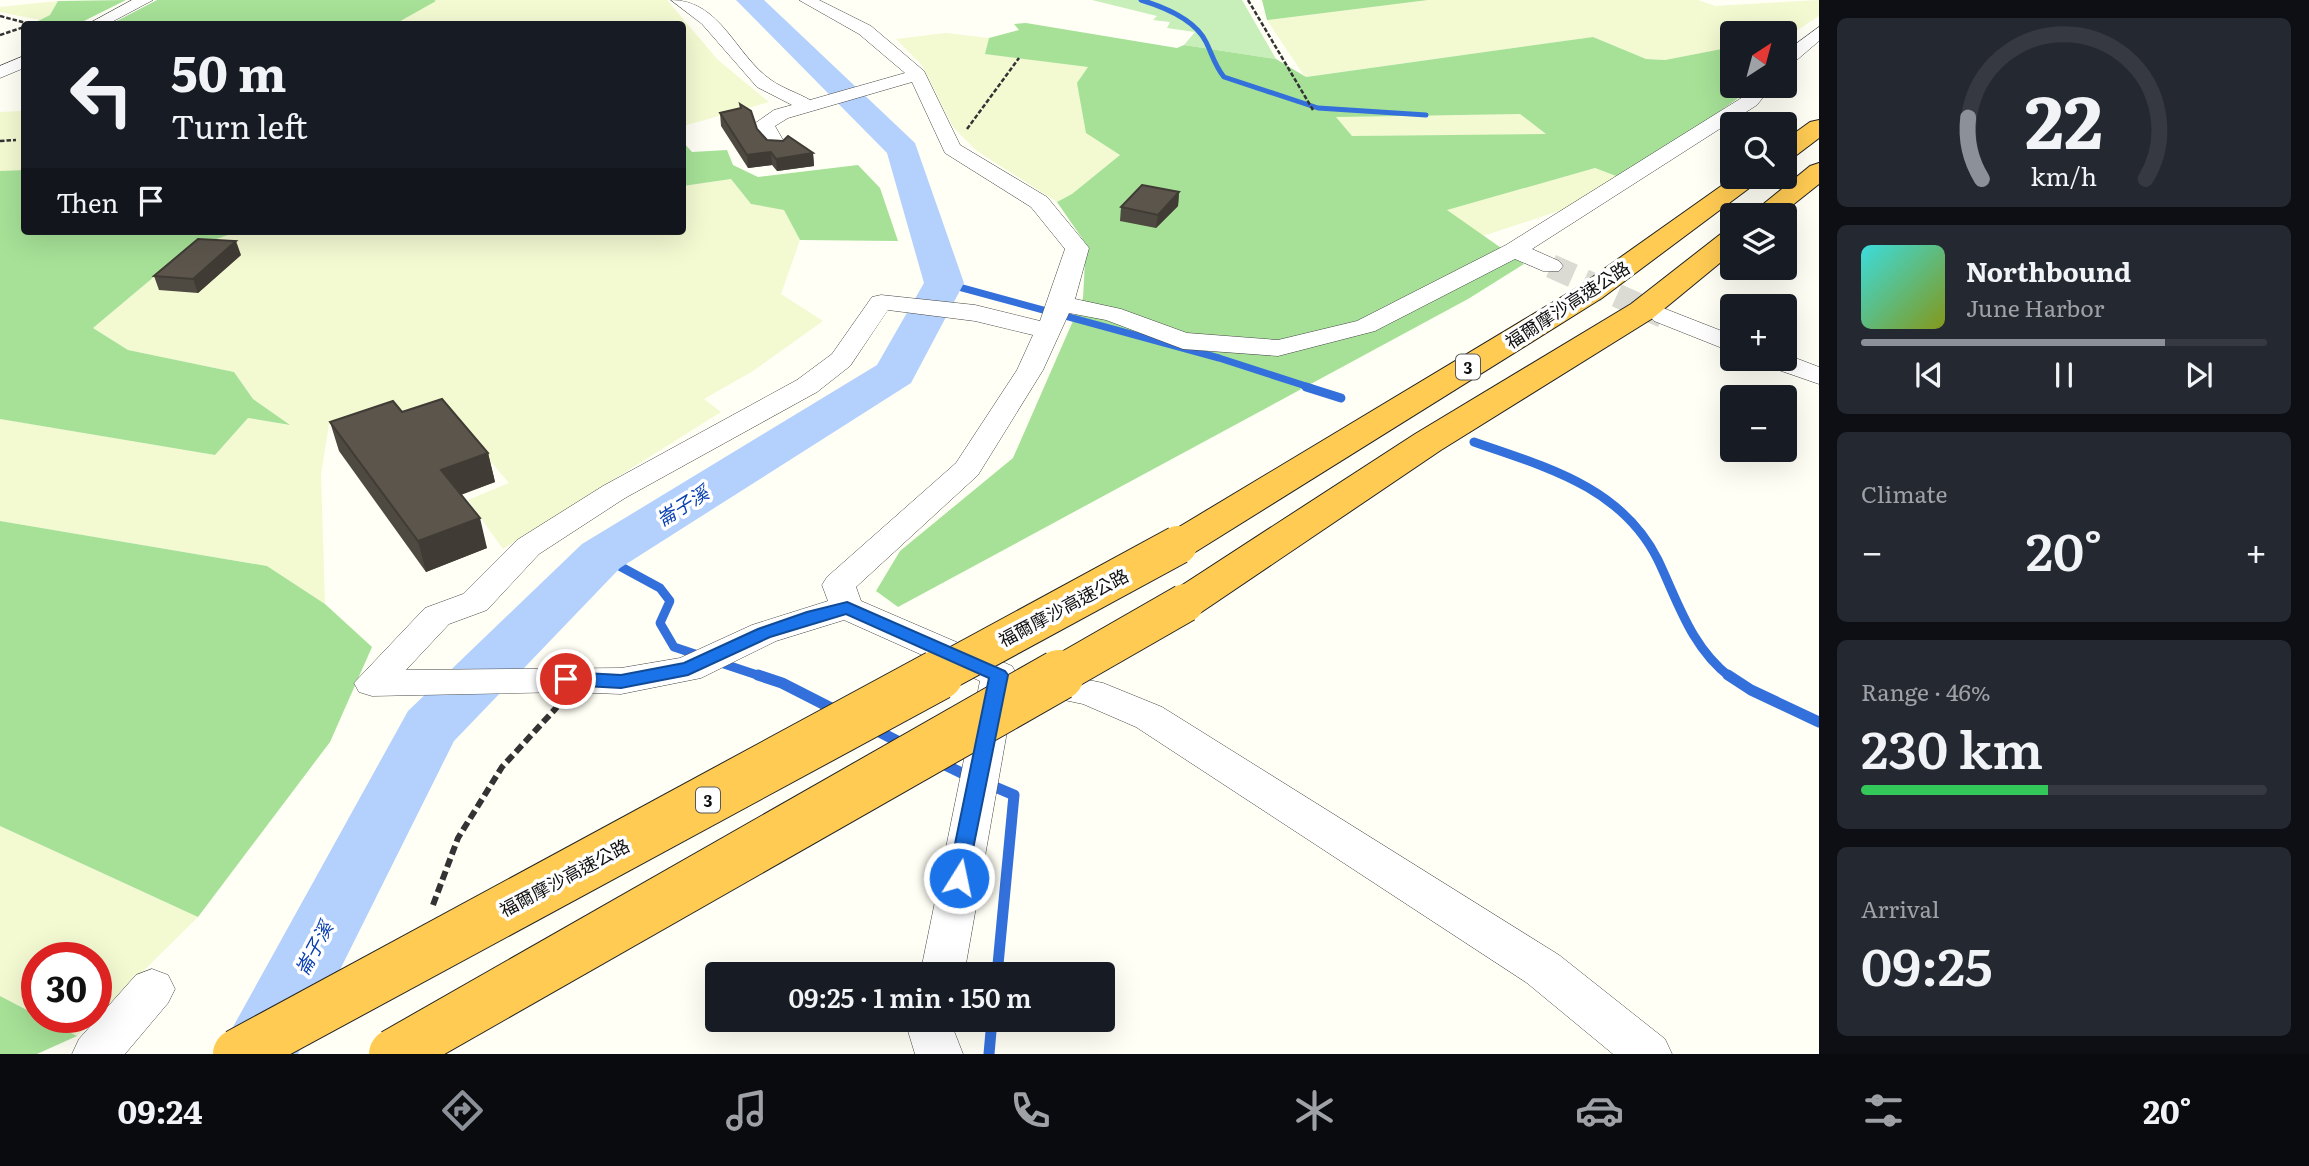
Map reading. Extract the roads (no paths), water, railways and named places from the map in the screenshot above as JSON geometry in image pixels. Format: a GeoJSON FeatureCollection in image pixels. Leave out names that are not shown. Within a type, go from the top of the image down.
{"type":"FeatureCollection","features":[{"type":"Feature","properties":{"kind":"highway"},"geometry":{"type":"LineString","coordinates":[[1797,143],[1819,127]]}},
{"type":"Feature","properties":{"kind":"highway"},"geometry":{"type":"LineString","coordinates":[[1779,203],[1819,172]]}},
{"type":"Feature","properties":{"kind":"highway","name":"福爾摩沙高速公路"},"geometry":{"type":"LineString","coordinates":[[238,1054],[1178,545],[1591,292],[1734,189]]}},
{"type":"Feature","properties":{"kind":"highway","name":"3"},"geometry":{"type":"LineString","coordinates":[[394,1054],[1185,603],[1428,442],[1642,311],[1720,249]]}},
{"type":"Feature","properties":{"kind":"street"},"geometry":{"type":"LineString","coordinates":[[102,21],[145,0]]}},
{"type":"Feature","properties":{"kind":"street"},"geometry":{"type":"LineString","coordinates":[[679,0],[708,20],[763,83],[808,106]]}},
{"type":"Feature","properties":{"kind":"street"},"geometry":{"type":"LineString","coordinates":[[807,0],[865,30],[918,75],[952,149],[1039,202],[1077,248],[1061,304],[1030,370],[967,469],[839,585],[847,608]]}},
{"type":"Feature","properties":{"kind":"street"},"geometry":{"type":"LineString","coordinates":[[1797,51],[1819,32]]}},
{"type":"Feature","properties":{"kind":"street"},"geometry":{"type":"LineString","coordinates":[[0,73],[21,62]]}},
{"type":"Feature","properties":{"kind":"street"},"geometry":{"type":"LineString","coordinates":[[777,147],[770,139],[764,124],[808,106],[918,75]]}},
{"type":"Feature","properties":{"kind":"street"},"geometry":{"type":"LineString","coordinates":[[1061,304],[1112,314],[1183,341],[1278,348],[1366,326],[1514,250],[1753,98]]}},
{"type":"Feature","properties":{"kind":"street"},"geometry":{"type":"LineString","coordinates":[[1514,250],[1550,266]]}},
{"type":"Feature","properties":{"kind":"street"},"geometry":{"type":"LineString","coordinates":[[1048,331],[975,313],[881,302],[841,360],[807,386],[614,492],[528,547],[475,602],[437,616],[372,683],[580,679],[621,681],[688,669],[764,633],[813,616],[847,608],[999,675],[1090,692],[1149,717],[1543,969],[1648,1054]]}},
{"type":"Feature","properties":{"kind":"street"},"geometry":{"type":"LineString","coordinates":[[1663,316],[1720,339]]}},
{"type":"Feature","properties":{"kind":"street"},"geometry":{"type":"LineString","coordinates":[[1797,368],[1819,376]]}},
{"type":"Feature","properties":{"kind":"street"},"geometry":{"type":"LineString","coordinates":[[944,962],[999,675]]}},
{"type":"Feature","properties":{"kind":"street"},"geometry":{"type":"LineString","coordinates":[[96,1054],[152,989]]}},
{"type":"Feature","properties":{"kind":"street"},"geometry":{"type":"LineString","coordinates":[[931,1032],[939,1054]]}},
{"type":"Feature","properties":{"kind":"waterway","name":"崙子溪"},"geometry":{"type":"LineString","coordinates":[[257,1054],[430,727],[601,556],[895,373],[944,283],[903,150],[749,0]]}},
{"type":"Feature","properties":{"kind":"waterway"},"geometry":{"type":"LineString","coordinates":[[1141,0],[1187,20],[1201,34],[1224,77],[1318,108],[1426,115]]}},
{"type":"Feature","properties":{"kind":"waterway"},"geometry":{"type":"LineString","coordinates":[[944,283],[1219,358],[1312,388]]}},
{"type":"Feature","properties":{"kind":"waterway"},"geometry":{"type":"LineString","coordinates":[[1306,387],[1341,398]]}},
{"type":"Feature","properties":{"kind":"waterway"},"geometry":{"type":"LineString","coordinates":[[1474,442],[1580,483],[1624,514],[1643,535],[1658,560],[1695,638],[1730,677]]}},
{"type":"Feature","properties":{"kind":"waterway"},"geometry":{"type":"LineString","coordinates":[[601,556],[660,588],[670,601],[660,623],[674,647],[701,656]]}},
{"type":"Feature","properties":{"kind":"waterway"},"geometry":{"type":"LineString","coordinates":[[718,662],[763,677]]}},
{"type":"Feature","properties":{"kind":"waterway"},"geometry":{"type":"LineString","coordinates":[[758,675],[782,683],[837,711]]}},
{"type":"Feature","properties":{"kind":"waterway"},"geometry":{"type":"LineString","coordinates":[[1728,675],[1751,690],[1819,722]]}},
{"type":"Feature","properties":{"kind":"waterway"},"geometry":{"type":"LineString","coordinates":[[872,728],[903,744]]}},
{"type":"Feature","properties":{"kind":"waterway"},"geometry":{"type":"LineString","coordinates":[[937,761],[972,778]]}},
{"type":"Feature","properties":{"kind":"waterway"},"geometry":{"type":"LineString","coordinates":[[988,784],[1014,795],[998,962]]}},
{"type":"Feature","properties":{"kind":"waterway"},"geometry":{"type":"LineString","coordinates":[[989,1054],[991,1032]]}},
{"type":"Feature","properties":{"kind":"tunnel"},"geometry":{"type":"LineString","coordinates":[[1551,266],[1663,316]]}}]}
